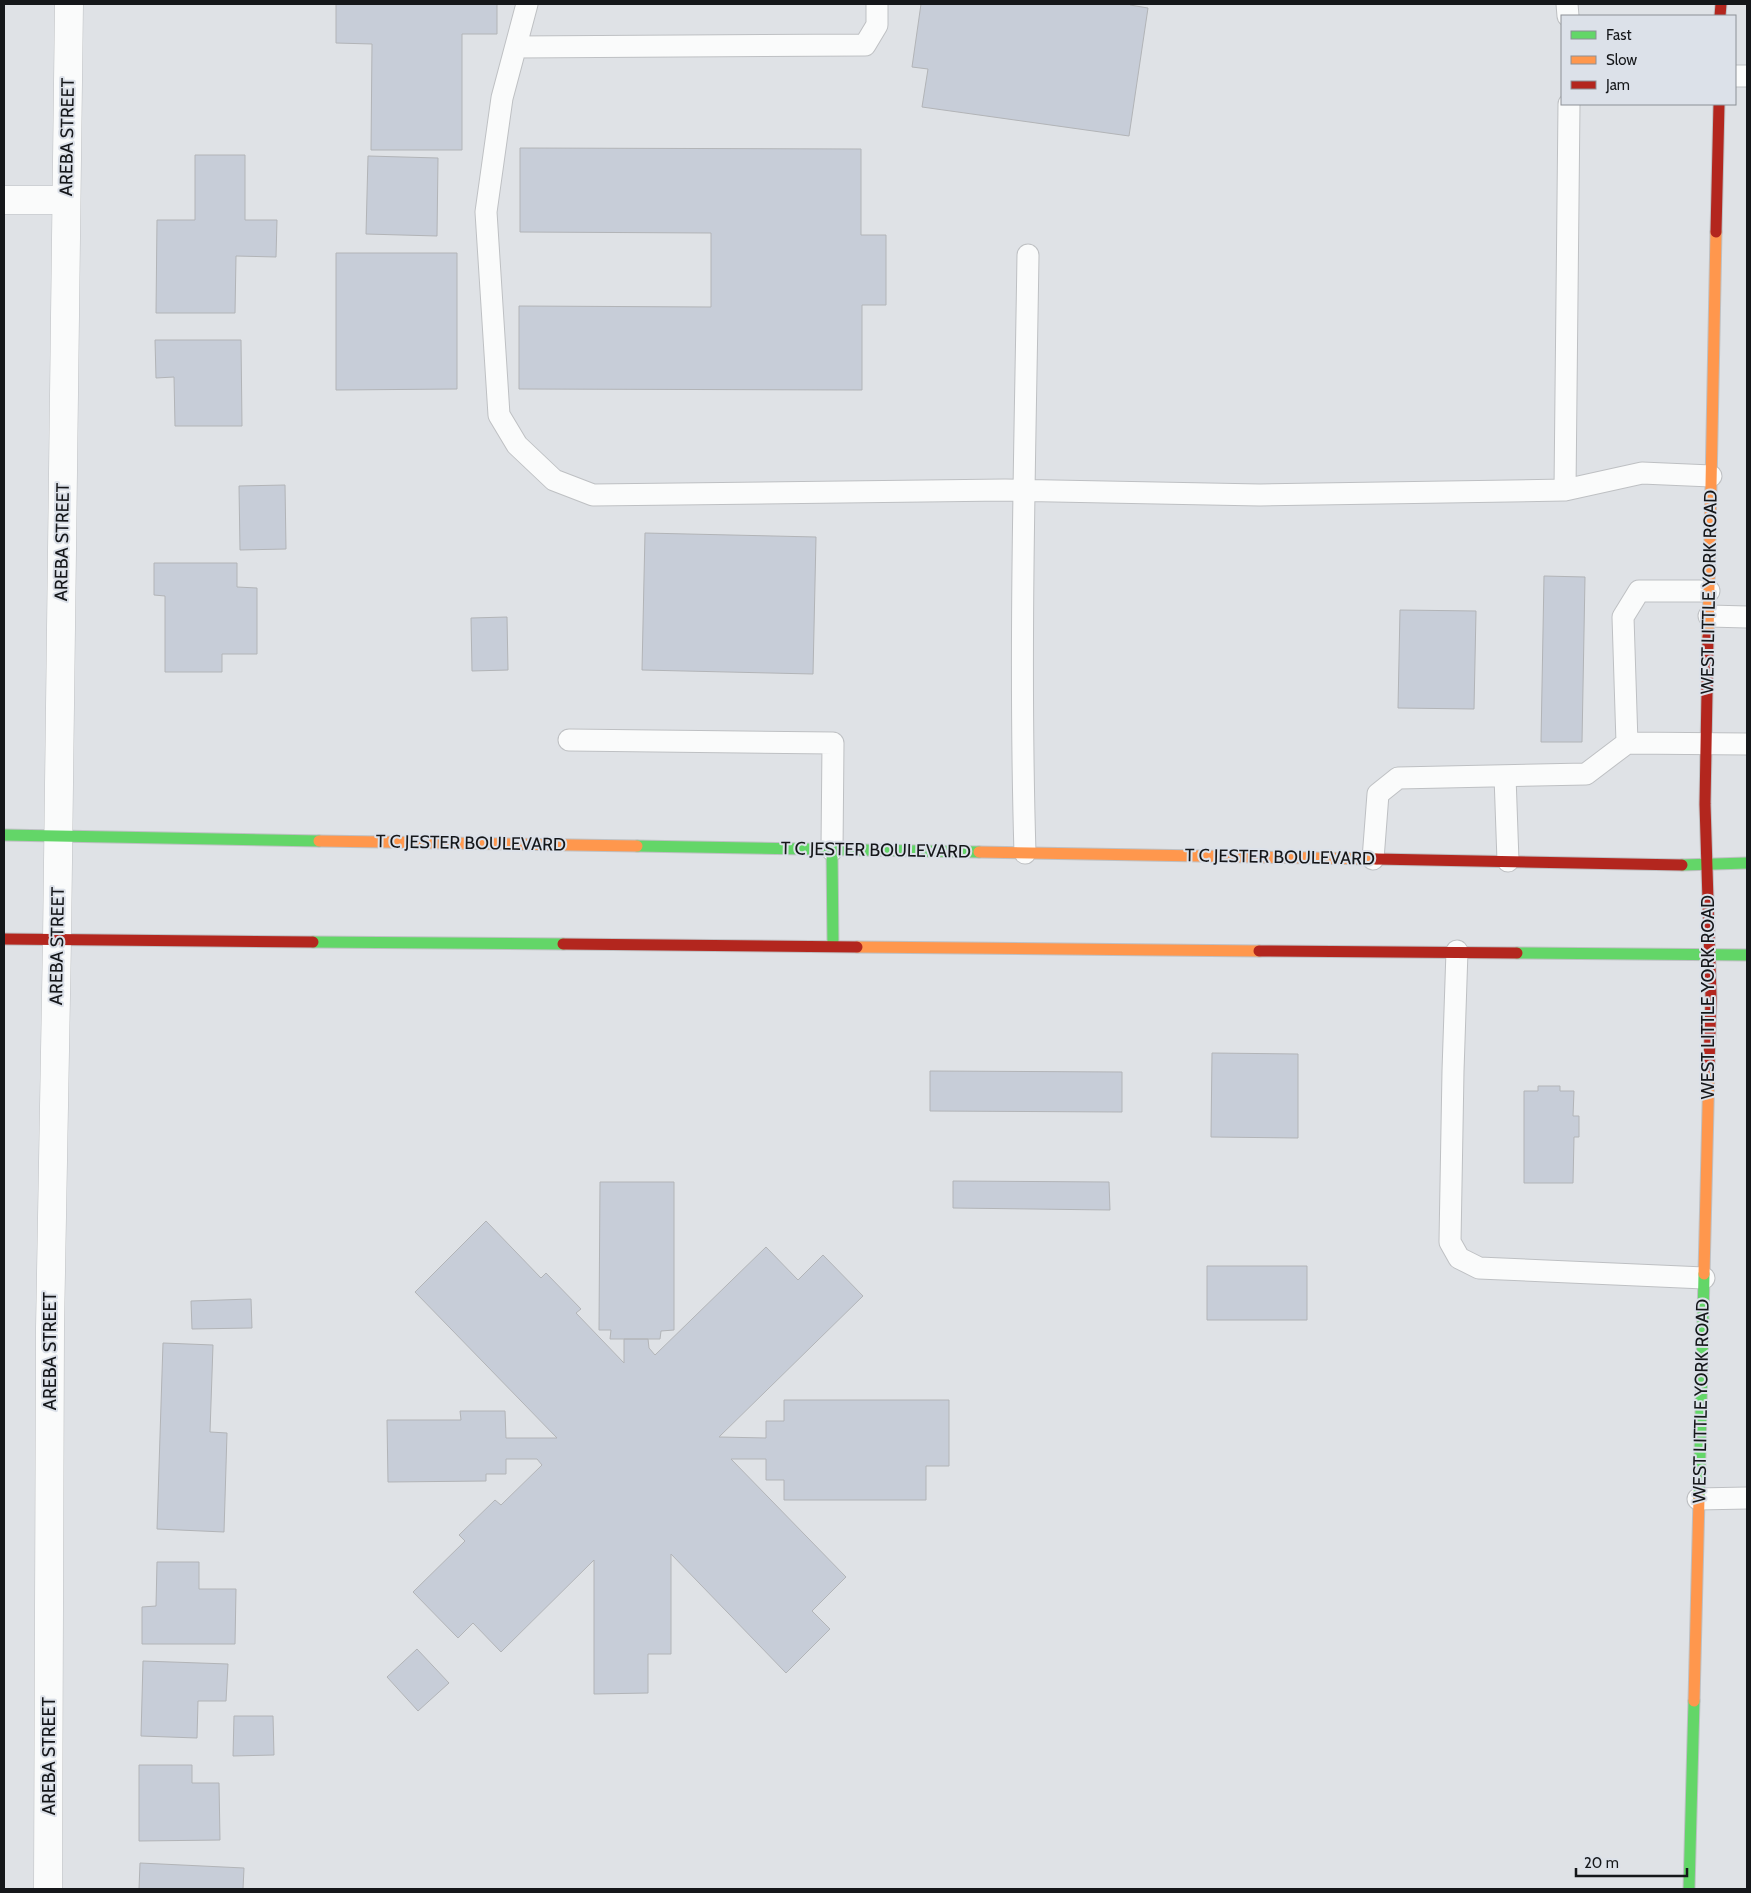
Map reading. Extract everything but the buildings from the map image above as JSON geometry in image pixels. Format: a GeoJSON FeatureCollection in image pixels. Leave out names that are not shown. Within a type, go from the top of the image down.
{"type":"FeatureCollection","features":[{"type":"Feature","properties":{"kind":"main road","name":"WEST LITTLE YORK ROAD"},"geometry":{"type":"LineString","coordinates":[[1689,1889],[1711,997],[1705,804],[1719,105]]}},
{"type":"Feature","properties":{"kind":"main road","name":"T C JESTER BOULEVARD"},"geometry":{"type":"LineString","coordinates":[[4,835],[1707,865],[1747,863]]}},
{"type":"Feature","properties":{"kind":"main road"},"geometry":{"type":"LineString","coordinates":[[832,850],[833,946]]}},
{"type":"Feature","properties":{"kind":"main road"},"geometry":{"type":"LineString","coordinates":[[4,939],[1747,955]]}},
{"type":"Feature","properties":{"kind":"street","name":"AREBA STREET"},"geometry":{"type":"LineString","coordinates":[[48,1889],[50,1338],[69,4]]}},
{"type":"Feature","properties":{"kind":"street"},"geometry":{"type":"LineString","coordinates":[[4,200],[66,200]]}},
{"type":"Feature","properties":{"kind":"lane"},"geometry":{"type":"LineString","coordinates":[[527,4],[502,98],[486,212],[499,415],[517,445],[554,480],[593,495],[1024,491],[1260,495],[1565,490],[1642,473],[1711,476]]}},
{"type":"Feature","properties":{"kind":"lane"},"geometry":{"type":"LineString","coordinates":[[516,47],[865,45],[877,25],[877,4]]}},
{"type":"Feature","properties":{"kind":"lane"},"geometry":{"type":"LineString","coordinates":[[1565,490],[1569,105]]}},
{"type":"Feature","properties":{"kind":"lane"},"geometry":{"type":"LineString","coordinates":[[1025,853],[1023,776],[1024,491],[1028,255]]}},
{"type":"Feature","properties":{"kind":"lane"},"geometry":{"type":"LineString","coordinates":[[1627,743],[1624,617],[1639,591],[1709,591]]}},
{"type":"Feature","properties":{"kind":"lane"},"geometry":{"type":"LineString","coordinates":[[1709,616],[1747,617]]}},
{"type":"Feature","properties":{"kind":"lane"},"geometry":{"type":"LineString","coordinates":[[569,740],[833,743],[832,850]]}},
{"type":"Feature","properties":{"kind":"lane"},"geometry":{"type":"LineString","coordinates":[[1373,859],[1378,794],[1398,778],[1586,774],[1627,743],[1707,742],[1747,744]]}},
{"type":"Feature","properties":{"kind":"lane"},"geometry":{"type":"LineString","coordinates":[[1505,776],[1508,861]]}},
{"type":"Feature","properties":{"kind":"lane"},"geometry":{"type":"LineString","coordinates":[[1457,951],[1450,1242],[1459,1258],[1479,1268],[1704,1278]]}},
{"type":"Feature","properties":{"kind":"lane"},"geometry":{"type":"LineString","coordinates":[[1698,1499],[1747,1498]]}},
{"type":"Feature","properties":{"kind":"traffic: fast"},"geometry":{"type":"LineString","coordinates":[[4,835],[319,841]]}},
{"type":"Feature","properties":{"kind":"traffic: fast"},"geometry":{"type":"LineString","coordinates":[[637,846],[979,852]]}},
{"type":"Feature","properties":{"kind":"traffic: fast"},"geometry":{"type":"LineString","coordinates":[[832,850],[833,946]]}},
{"type":"Feature","properties":{"kind":"traffic: fast"},"geometry":{"type":"LineString","coordinates":[[1682,865],[1747,863]]}},
{"type":"Feature","properties":{"kind":"traffic: fast"},"geometry":{"type":"LineString","coordinates":[[313,942],[563,944]]}},
{"type":"Feature","properties":{"kind":"traffic: fast"},"geometry":{"type":"LineString","coordinates":[[1517,953],[1747,955]]}},
{"type":"Feature","properties":{"kind":"traffic: fast"},"geometry":{"type":"LineString","coordinates":[[1699,1498],[1704,1274]]}},
{"type":"Feature","properties":{"kind":"traffic: fast"},"geometry":{"type":"LineString","coordinates":[[1689,1889],[1694,1701]]}},
{"type":"Feature","properties":{"kind":"traffic: slow"},"geometry":{"type":"LineString","coordinates":[[1708,637],[1716,232]]}},
{"type":"Feature","properties":{"kind":"traffic: slow"},"geometry":{"type":"LineString","coordinates":[[319,841],[637,846]]}},
{"type":"Feature","properties":{"kind":"traffic: slow"},"geometry":{"type":"LineString","coordinates":[[979,852],[1376,859]]}},
{"type":"Feature","properties":{"kind":"traffic: slow"},"geometry":{"type":"LineString","coordinates":[[857,947],[1259,951]]}},
{"type":"Feature","properties":{"kind":"traffic: slow"},"geometry":{"type":"LineString","coordinates":[[1704,1274],[1709,1067]]}},
{"type":"Feature","properties":{"kind":"traffic: slow"},"geometry":{"type":"LineString","coordinates":[[1694,1701],[1699,1498]]}},
{"type":"Feature","properties":{"kind":"traffic: jam"},"geometry":{"type":"LineString","coordinates":[[1720,15],[1721,4]]}},
{"type":"Feature","properties":{"kind":"traffic: jam"},"geometry":{"type":"LineString","coordinates":[[1716,232],[1719,105]]}},
{"type":"Feature","properties":{"kind":"traffic: jam"},"geometry":{"type":"LineString","coordinates":[[1708,637],[1705,804],[1711,997],[1709,1067]]}},
{"type":"Feature","properties":{"kind":"traffic: jam"},"geometry":{"type":"LineString","coordinates":[[1376,859],[1682,865]]}},
{"type":"Feature","properties":{"kind":"traffic: jam"},"geometry":{"type":"LineString","coordinates":[[4,939],[313,942]]}},
{"type":"Feature","properties":{"kind":"traffic: jam"},"geometry":{"type":"LineString","coordinates":[[563,944],[857,947]]}},
{"type":"Feature","properties":{"kind":"traffic: jam"},"geometry":{"type":"LineString","coordinates":[[1259,951],[1517,953]]}}]}
